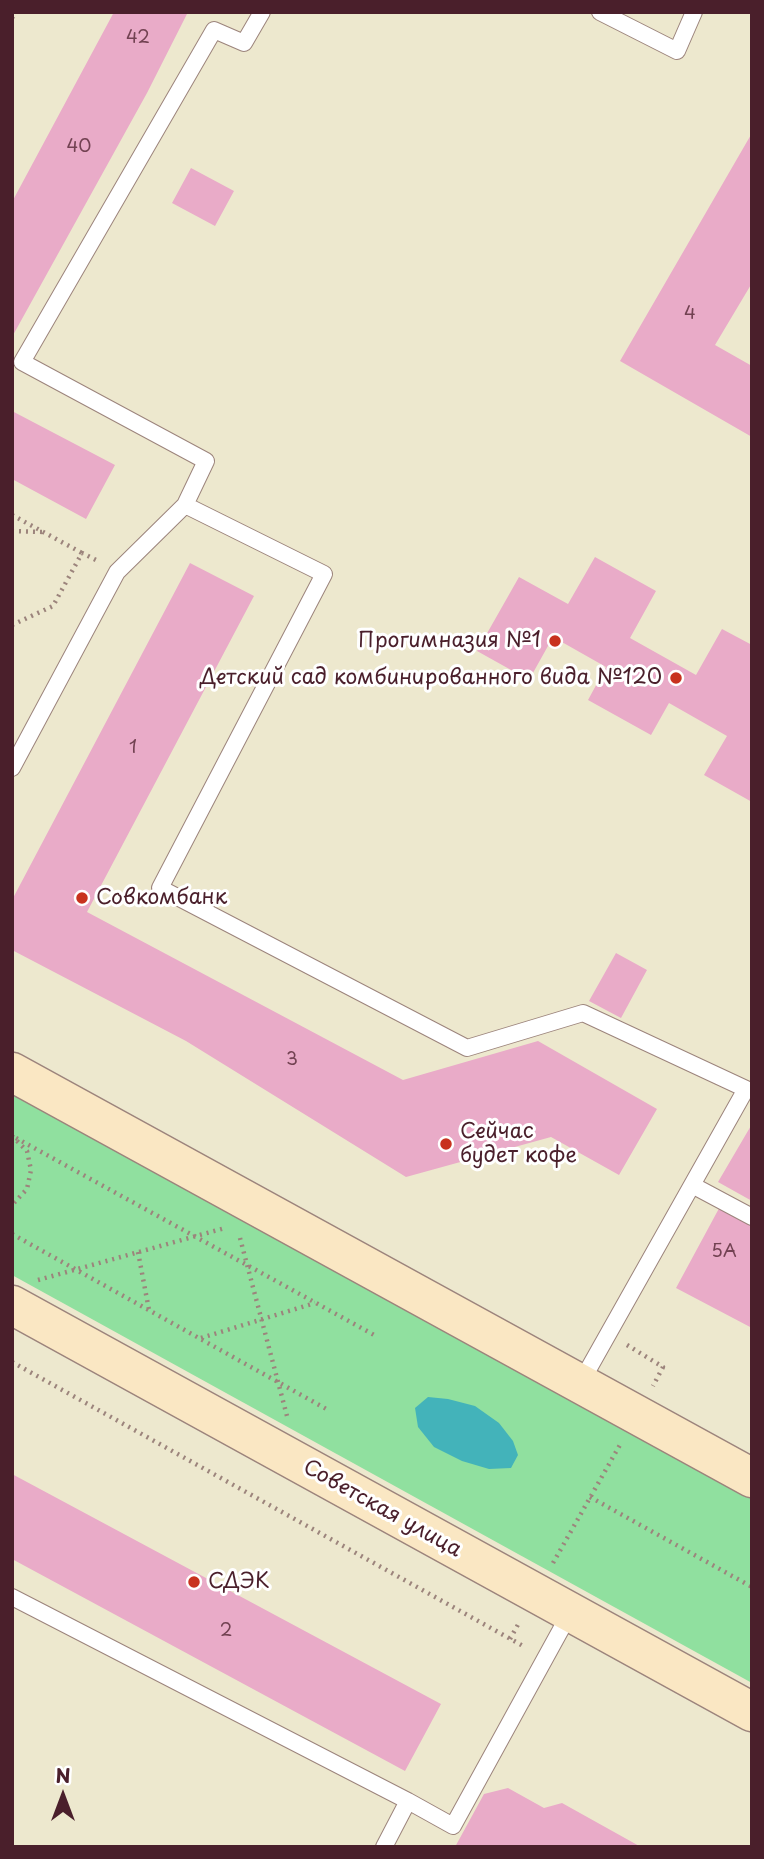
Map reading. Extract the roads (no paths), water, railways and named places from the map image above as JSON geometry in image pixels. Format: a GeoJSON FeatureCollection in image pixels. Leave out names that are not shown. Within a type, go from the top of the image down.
{"type":"FeatureCollection","features":[{"type":"Feature","properties":{"kind":"street"},"geometry":{"type":"LineString","coordinates":[[12,1072],[752,1478]]}},
{"type":"Feature","properties":{"kind":"street","name":"Советская улица"},"geometry":{"type":"LineString","coordinates":[[21,1294],[570,1613],[752,1712]]}},
{"type":"Feature","properties":{"kind":"lane"},"geometry":{"type":"LineString","coordinates":[[12,768],[117,572],[184,505],[206,461],[22,362],[214,30],[244,43],[262,12]]}},
{"type":"Feature","properties":{"kind":"lane"},"geometry":{"type":"LineString","coordinates":[[600,12],[677,51],[694,12]]}},
{"type":"Feature","properties":{"kind":"lane"},"geometry":{"type":"LineString","coordinates":[[184,505],[324,574],[160,888],[467,1048],[583,1013],[746,1089],[580,1384]]}},
{"type":"Feature","properties":{"kind":"lane"},"geometry":{"type":"LineString","coordinates":[[692,1185],[752,1217]]}},
{"type":"Feature","properties":{"kind":"lane"},"geometry":{"type":"LineString","coordinates":[[12,1597],[453,1826],[570,1613]]}},
{"type":"Feature","properties":{"kind":"lane"},"geometry":{"type":"LineString","coordinates":[[384,1847],[408,1801]]}},
{"type":"Feature","properties":{"kind":"water"},"geometry":{"type":"Polygon","coordinates":[[[428,1397],[475,1406],[499,1423],[513,1441],[518,1455],[511,1468],[489,1469],[462,1461],[434,1447],[418,1427],[415,1408],[428,1397]]]}},
{"type":"Feature","properties":{"kind":"place","name":"Прогимназия №1"},"geometry":{"type":"Point","coordinates":[555,641]}},
{"type":"Feature","properties":{"kind":"place","name":"Детский сад комбинированного вида №120"},"geometry":{"type":"Point","coordinates":[676,678]}},
{"type":"Feature","properties":{"kind":"place","name":"Совкомбанк"},"geometry":{"type":"Point","coordinates":[82,898]}},
{"type":"Feature","properties":{"kind":"place","name":"Сейчас будет кофе"},"geometry":{"type":"Point","coordinates":[446,1144]}},
{"type":"Feature","properties":{"kind":"place","name":"СДЭК"},"geometry":{"type":"Point","coordinates":[194,1582]}}]}
